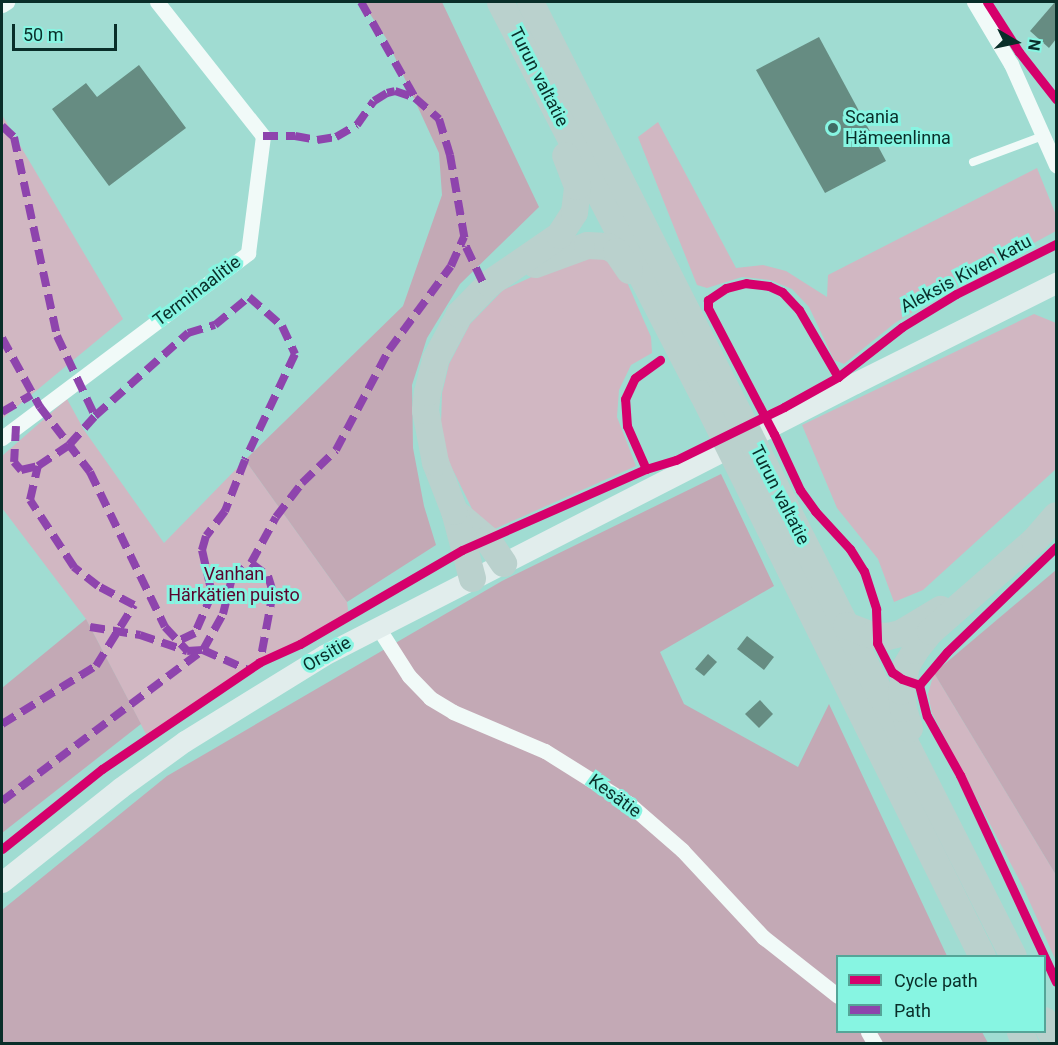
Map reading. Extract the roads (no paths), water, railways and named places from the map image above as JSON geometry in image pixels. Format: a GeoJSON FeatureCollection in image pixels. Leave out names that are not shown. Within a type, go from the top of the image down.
{"type":"FeatureCollection","features":[{"type":"Feature","properties":{"kind":"highway"},"geometry":{"type":"LineString","coordinates":[[472,578],[454,511],[432,452],[425,410],[435,359],[448,333],[466,306],[489,283],[559,235],[574,212],[577,186],[565,154],[487,2]]}},
{"type":"Feature","properties":{"kind":"highway","name":"Turun valtatie"},"geometry":{"type":"LineString","coordinates":[[500,2],[702,393],[981,955]]}},
{"type":"Feature","properties":{"kind":"highway","name":"Turun valtatie"},"geometry":{"type":"LineString","coordinates":[[530,2],[1012,955]]}},
{"type":"Feature","properties":{"kind":"highway"},"geometry":{"type":"LineString","coordinates":[[489,283],[587,244],[607,246],[616,251],[635,278],[702,393]]}},
{"type":"Feature","properties":{"kind":"highway"},"geometry":{"type":"LineString","coordinates":[[454,511],[487,539],[503,563]]}},
{"type":"Feature","properties":{"kind":"highway"},"geometry":{"type":"LineString","coordinates":[[930,792],[903,708],[902,680],[915,650],[930,632],[1034,540],[1056,515]]}},
{"type":"Feature","properties":{"kind":"highway"},"geometry":{"type":"LineString","coordinates":[[846,625],[876,636],[900,633],[982,584]]}},
{"type":"Feature","properties":{"kind":"highway"},"geometry":{"type":"LineString","coordinates":[[1046,1024],[1056,1044]]}},
{"type":"Feature","properties":{"kind":"main road","name":"Orsitie"},"geometry":{"type":"LineString","coordinates":[[2,882],[120,788],[185,741],[306,666],[377,626],[1056,284]]}},
{"type":"Feature","properties":{"kind":"street"},"geometry":{"type":"LineString","coordinates":[[2,5],[7,2]]}},
{"type":"Feature","properties":{"kind":"street","name":"Terminaalitie"},"geometry":{"type":"LineString","coordinates":[[2,438],[248,253],[263,136],[157,2]]}},
{"type":"Feature","properties":{"kind":"street"},"geometry":{"type":"LineString","coordinates":[[974,2],[1011,64],[1056,165]]}},
{"type":"Feature","properties":{"kind":"street","name":"Kesätie"},"geometry":{"type":"LineString","coordinates":[[377,626],[409,676],[430,698],[453,712],[545,751],[628,803],[682,850],[764,937],[836,995]]}},
{"type":"Feature","properties":{"kind":"lane"},"geometry":{"type":"LineString","coordinates":[[974,162],[1043,136]]}},
{"type":"Feature","properties":{"kind":"place","name":"Scania Hämeenlinna"},"geometry":{"type":"Point","coordinates":[833,128]}},
{"type":"Feature","properties":{"kind":"park label","name":"Vanhan Härkätien puisto"},"geometry":{"type":"Point","coordinates":[234,585]}}]}
